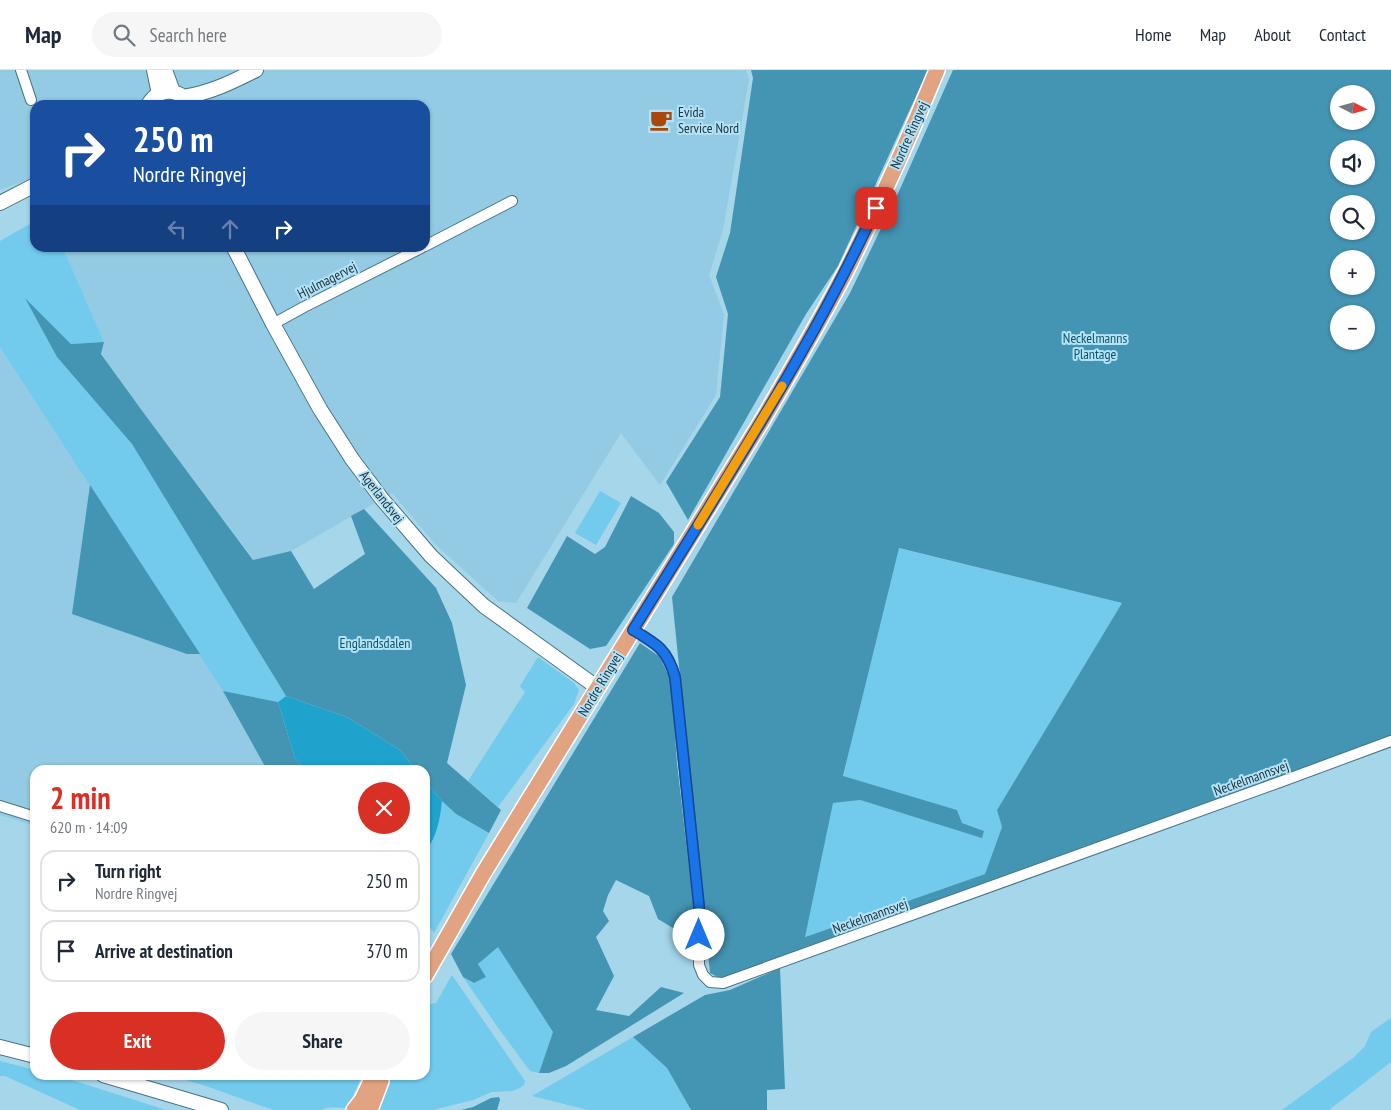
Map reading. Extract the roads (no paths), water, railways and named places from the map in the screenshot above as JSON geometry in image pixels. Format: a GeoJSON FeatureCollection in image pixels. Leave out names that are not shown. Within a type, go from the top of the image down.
{"type":"FeatureCollection","features":[{"type":"Feature","properties":{"kind":"main road","name":"Nordre Ringvej"},"geometry":{"type":"LineString","coordinates":[[430,967],[483,874],[763,419],[816,326],[876,208],[917,121],[937,70]]}},
{"type":"Feature","properties":{"kind":"main road"},"geometry":{"type":"LineString","coordinates":[[362,1107],[372,1080]]}},
{"type":"Feature","properties":{"kind":"main road"},"geometry":{"type":"LineString","coordinates":[[362,1107],[380,1080]]}},
{"type":"Feature","properties":{"kind":"street"},"geometry":{"type":"LineString","coordinates":[[21,70],[30,100]]}},
{"type":"Feature","properties":{"kind":"street"},"geometry":{"type":"LineString","coordinates":[[154,70],[176,97]]}},
{"type":"Feature","properties":{"kind":"street"},"geometry":{"type":"LineString","coordinates":[[165,70],[176,97]]}},
{"type":"Feature","properties":{"kind":"street"},"geometry":{"type":"LineString","coordinates":[[151,100],[152,98],[199,95],[222,87],[256,70]]}},
{"type":"Feature","properties":{"kind":"street"},"geometry":{"type":"LineString","coordinates":[[208,100],[222,87]]}},
{"type":"Feature","properties":{"kind":"street"},"geometry":{"type":"LineString","coordinates":[[0,203],[30,188]]}},
{"type":"Feature","properties":{"kind":"street"},"geometry":{"type":"LineString","coordinates":[[430,243],[512,201]]}},
{"type":"Feature","properties":{"kind":"street","name":"Agerlandsvej"},"geometry":{"type":"LineString","coordinates":[[236,252],[320,409],[352,459],[382,499],[431,556],[484,606],[598,688]]}},
{"type":"Feature","properties":{"kind":"street","name":"Hjulmagervej"},"geometry":{"type":"LineString","coordinates":[[273,324],[413,252]]}},
{"type":"Feature","properties":{"kind":"street","name":"Neckelmannsvej"},"geometry":{"type":"LineString","coordinates":[[633,630],[654,642],[664,651],[671,663],[675,677],[699,906],[699,965],[703,975],[710,982],[723,983],[1391,740]]}},
{"type":"Feature","properties":{"kind":"street"},"geometry":{"type":"LineString","coordinates":[[0,806],[30,815]]}},
{"type":"Feature","properties":{"kind":"street"},"geometry":{"type":"LineString","coordinates":[[0,1047],[30,1055]]}},
{"type":"Feature","properties":{"kind":"street"},"geometry":{"type":"LineString","coordinates":[[120,1080],[221,1110]]}},
{"type":"Feature","properties":{"kind":"place","name":"Evida Service Nord"},"geometry":{"type":"Point","coordinates":[661,120]}},
{"type":"Feature","properties":{"kind":"park label","name":"Neckelmanns Plantage"},"geometry":{"type":"Point","coordinates":[1095,346]}},
{"type":"Feature","properties":{"kind":"park label","name":"Englandsdalen"},"geometry":{"type":"Point","coordinates":[375,643]}}]}
